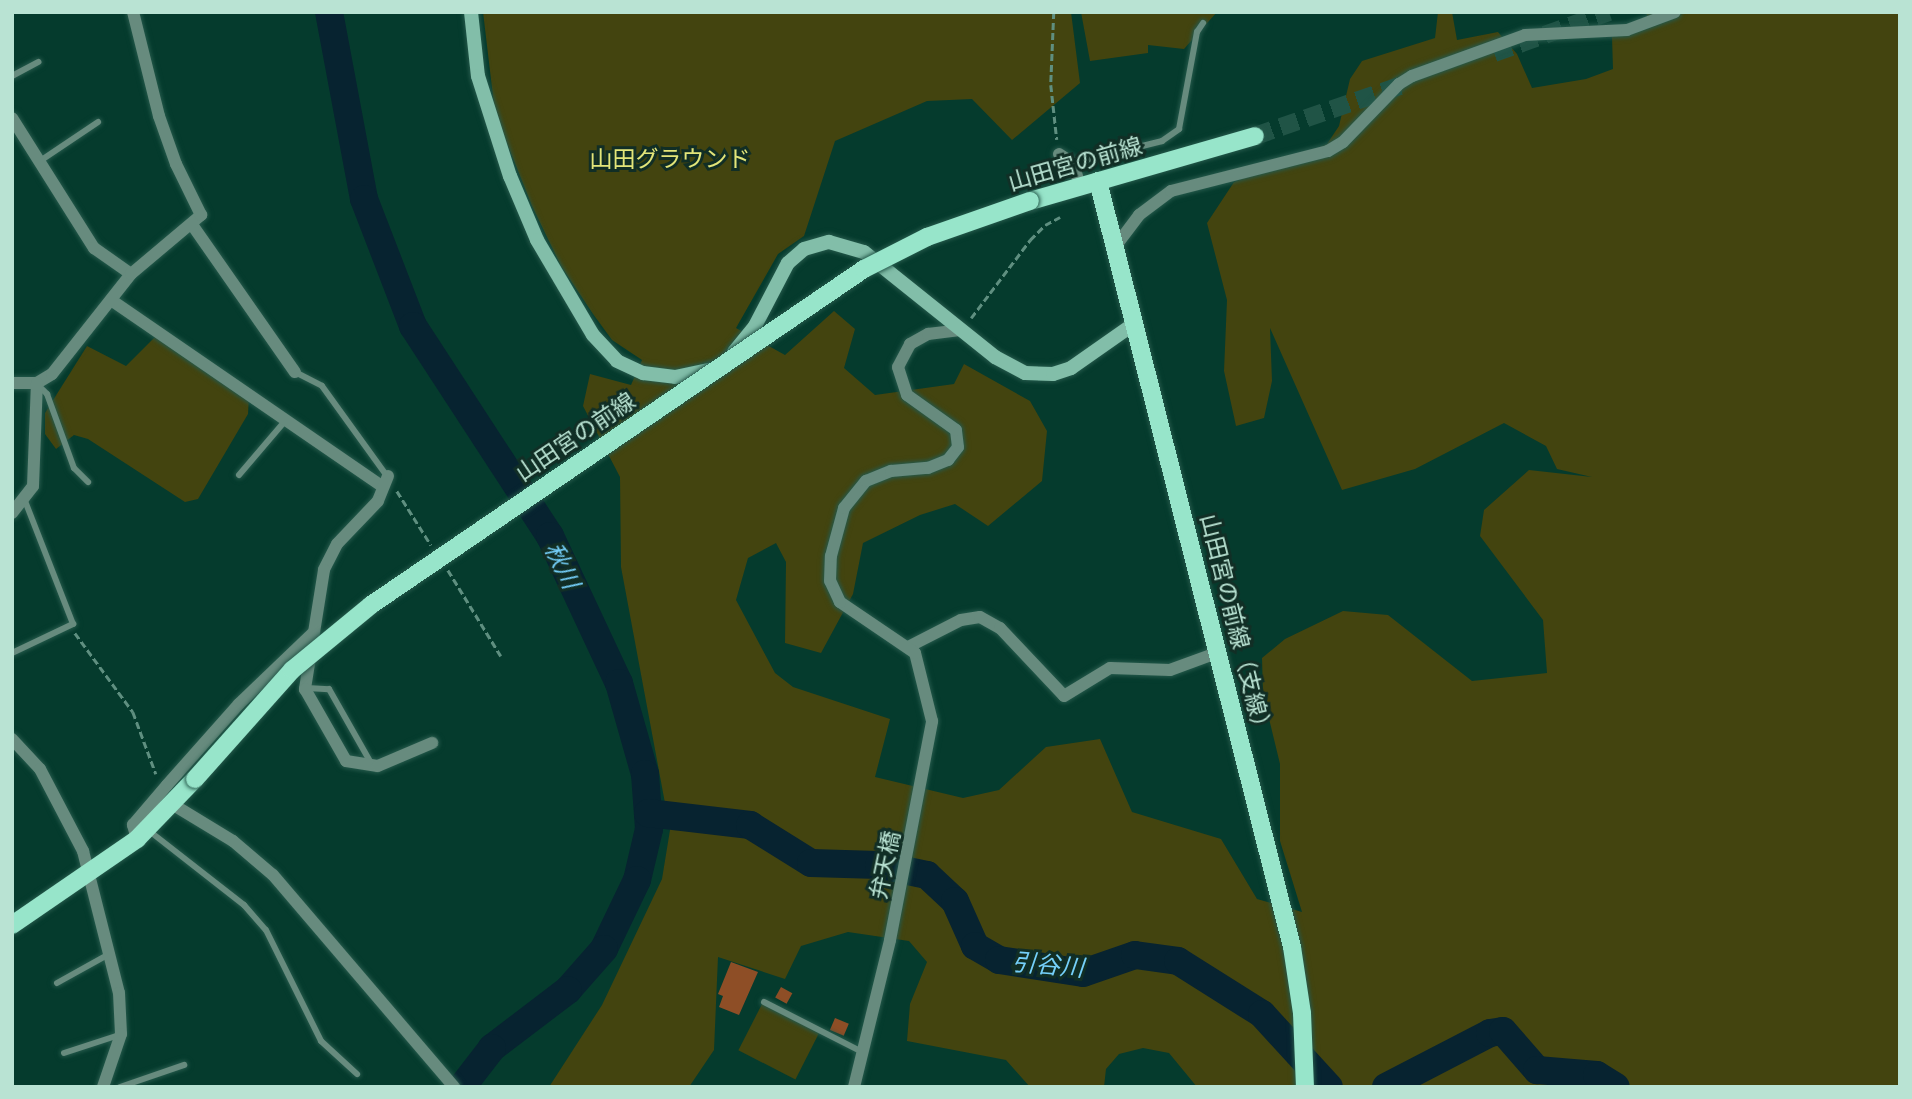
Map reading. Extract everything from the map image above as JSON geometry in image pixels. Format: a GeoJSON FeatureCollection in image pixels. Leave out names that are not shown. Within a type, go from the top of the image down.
{"type":"FeatureCollection","features":[{"type":"Feature","properties":{"kind":"main road","name":"山田宮の前線"},"geometry":{"type":"LineString","coordinates":[[12,925],[89,875],[142,834],[167,797],[195,779],[292,670],[371,605],[857,274],[927,237],[1030,201],[1255,136]]}},
{"type":"Feature","properties":{"kind":"main road","name":"山田宮の前線（支線）"},"geometry":{"type":"LineString","coordinates":[[1089,183],[1115,247],[1219,652],[1298,977],[1305,1087]]}},
{"type":"Feature","properties":{"kind":"street"},"geometry":{"type":"LineString","coordinates":[[12,383],[37,383],[52,374],[131,274],[193,226],[201,215],[176,164],[159,116],[133,12]]}},
{"type":"Feature","properties":{"kind":"street"},"geometry":{"type":"LineString","coordinates":[[471,12],[486,110],[522,209],[593,335],[617,361],[663,377],[696,375],[716,367],[743,343],[788,263],[800,251],[824,242],[846,244],[864,252],[1010,367],[1046,374],[1077,364],[1135,323]]}},
{"type":"Feature","properties":{"kind":"street"},"geometry":{"type":"LineString","coordinates":[[1115,247],[1139,215],[1171,191],[1328,151],[1343,142],[1399,84],[1412,76],[1525,35],[1627,30],[1675,12]]}},
{"type":"Feature","properties":{"kind":"street"},"geometry":{"type":"LineString","coordinates":[[12,118],[94,248],[131,274]]}},
{"type":"Feature","properties":{"kind":"street"},"geometry":{"type":"LineString","coordinates":[[1059,154],[1073,163],[1089,183]]}},
{"type":"Feature","properties":{"kind":"street"},"geometry":{"type":"LineString","coordinates":[[193,226],[295,372]]}},
{"type":"Feature","properties":{"kind":"street"},"geometry":{"type":"LineString","coordinates":[[111,300],[286,419],[385,482],[378,501],[337,544],[324,570],[305,689],[346,761],[372,765],[432,743]]}},
{"type":"Feature","properties":{"kind":"street"},"geometry":{"type":"LineString","coordinates":[[962,330],[928,334],[910,344],[898,367],[907,395],[951,424],[956,430],[958,447],[948,460],[929,468],[891,471],[866,481],[844,508],[835,531],[830,581],[834,594],[853,614],[908,647],[961,620],[980,617],[1000,628],[1064,696],[1110,668],[1170,670],[1219,652]]}},
{"type":"Feature","properties":{"kind":"street"},"geometry":{"type":"LineString","coordinates":[[12,513],[25,501],[33,486],[37,383]]}},
{"type":"Feature","properties":{"kind":"street"},"geometry":{"type":"LineString","coordinates":[[314,632],[239,704],[167,797],[233,841],[273,874],[454,1087]]}},
{"type":"Feature","properties":{"kind":"street","name":"弁天橋"},"geometry":{"type":"LineString","coordinates":[[854,1087],[890,940],[933,721],[923,675],[908,647]]}},
{"type":"Feature","properties":{"kind":"street"},"geometry":{"type":"LineString","coordinates":[[12,738],[40,769],[83,850],[119,993],[121,1034],[103,1087]]}},
{"type":"Feature","properties":{"kind":"lane"},"geometry":{"type":"LineString","coordinates":[[1073,163],[1162,141],[1179,129],[1197,32],[1203,23]]}},
{"type":"Feature","properties":{"kind":"lane"},"geometry":{"type":"LineString","coordinates":[[12,76],[38,62]]}},
{"type":"Feature","properties":{"kind":"lane"},"geometry":{"type":"LineString","coordinates":[[38,162],[98,122]]}},
{"type":"Feature","properties":{"kind":"lane"},"geometry":{"type":"LineString","coordinates":[[295,372],[322,386],[385,482]]}},
{"type":"Feature","properties":{"kind":"lane"},"geometry":{"type":"LineString","coordinates":[[37,383],[47,394],[74,468],[88,482]]}},
{"type":"Feature","properties":{"kind":"lane"},"geometry":{"type":"LineString","coordinates":[[239,475],[286,419]]}},
{"type":"Feature","properties":{"kind":"lane"},"geometry":{"type":"LineString","coordinates":[[12,653],[73,624],[25,501]]}},
{"type":"Feature","properties":{"kind":"lane"},"geometry":{"type":"LineString","coordinates":[[305,689],[312,685],[329,689],[372,765]]}},
{"type":"Feature","properties":{"kind":"lane"},"geometry":{"type":"LineString","coordinates":[[142,834],[244,905],[266,930],[321,1041],[357,1074]]}},
{"type":"Feature","properties":{"kind":"lane"},"geometry":{"type":"LineString","coordinates":[[57,983],[109,954]]}},
{"type":"Feature","properties":{"kind":"lane"},"geometry":{"type":"LineString","coordinates":[[764,1002],[864,1054]]}},
{"type":"Feature","properties":{"kind":"lane"},"geometry":{"type":"LineString","coordinates":[[64,1053],[121,1034]]}},
{"type":"Feature","properties":{"kind":"lane"},"geometry":{"type":"LineString","coordinates":[[120,1087],[184,1065]]}},
{"type":"Feature","properties":{"kind":"path"},"geometry":{"type":"LineString","coordinates":[[1054,12],[1051,85],[1059,154]]}},
{"type":"Feature","properties":{"kind":"path"},"geometry":{"type":"LineString","coordinates":[[962,330],[1030,240],[1045,225],[1060,217]]}},
{"type":"Feature","properties":{"kind":"path"},"geometry":{"type":"LineString","coordinates":[[73,624],[133,712],[167,797]]}},
{"type":"Feature","properties":{"kind":"green space","name":"山田グラウンド"},"geometry":{"type":"Polygon","coordinates":[[[483,12],[1071,12],[1080,83],[1012,140],[972,99],[927,101],[835,141],[804,236],[778,254],[736,328],[785,355],[834,311],[855,329],[844,368],[875,395],[954,384],[964,364],[1030,401],[1047,431],[1042,481],[988,526],[955,504],[920,515],[863,543],[853,594],[821,653],[785,643],[786,562],[776,543],[748,558],[736,600],[775,673],[793,687],[890,719],[875,777],[963,798],[999,790],[1046,747],[1100,739],[1132,812],[1221,839],[1257,899],[1302,912],[1280,841],[1280,764],[1263,694],[1262,658],[1285,639],[1343,611],[1388,615],[1472,681],[1547,673],[1543,620],[1480,536],[1484,510],[1529,470],[1592,477],[1557,469],[1546,446],[1504,423],[1415,469],[1342,490],[1270,328],[1272,381],[1264,418],[1236,426],[1224,371],[1227,300],[1207,223],[1234,182],[1327,144],[1339,126],[1350,79],[1362,61],[1435,38],[1438,12],[1452,12],[1457,40],[1498,32],[1517,54],[1532,88],[1586,79],[1613,69],[1612,37],[1650,28],[1646,12],[1900,12],[1900,1087],[1197,1087],[1169,1053],[1143,1048],[1119,1054],[1106,1069],[1104,1087],[1030,1087],[1006,1060],[907,1041],[910,1004],[927,962],[909,941],[848,932],[801,946],[785,979],[718,957],[714,1050],[689,1087],[549,1087],[602,1005],[662,879],[670,830],[621,567],[620,477],[583,406],[590,374],[631,385],[642,360],[612,340],[593,314],[561,266],[532,206],[495,113],[483,12]]]}},
{"type":"Feature","properties":{"kind":"green space"},"geometry":{"type":"Polygon","coordinates":[[[1081,12],[1217,12],[1184,49],[1148,45],[1148,53],[1090,61],[1081,12]]]}},
{"type":"Feature","properties":{"kind":"green space"},"geometry":{"type":"Polygon","coordinates":[[[155,337],[249,398],[248,414],[198,499],[185,502],[88,439],[74,435],[56,449],[45,434],[45,413],[87,346],[126,366],[155,337]]]}},
{"type":"Feature","properties":{"kind":"green space"},"geometry":{"type":"Polygon","coordinates":[[[762,1004],[819,1033],[795,1079],[738,1050],[762,1004]]]}},
{"type":"Feature","properties":{"kind":"building"},"geometry":{"type":"Polygon","coordinates":[[[731,962],[758,972],[739,1015],[719,1007],[723,996],[718,994],[731,962]]]}},
{"type":"Feature","properties":{"kind":"building"},"geometry":{"type":"Polygon","coordinates":[[[781,987],[792,993],[787,1004],[775,997],[781,987]]]}},
{"type":"Feature","properties":{"kind":"building"},"geometry":{"type":"Polygon","coordinates":[[[835,1018],[849,1024],[844,1036],[830,1030],[835,1018]]]}},
{"type":"Feature","properties":{"kind":"waterway","name":"秋川"},"geometry":{"type":"LineString","coordinates":[[329,12],[364,199],[413,326],[550,536],[619,683],[645,774],[649,829],[637,880],[604,949],[568,990],[492,1048],[462,1087]]}},
{"type":"Feature","properties":{"kind":"waterway","name":"引谷川"},"geometry":{"type":"LineString","coordinates":[[648,813],[750,825],[811,863],[879,865],[927,875],[955,901],[975,946],[999,960],[1083,973],[1135,955],[1178,961],[1262,1014],[1329,1087]]}},
{"type":"Feature","properties":{"kind":"waterway","name":"引谷川"},"geometry":{"type":"LineString","coordinates":[[1386,1087],[1490,1033],[1503,1031],[1537,1070],[1597,1075],[1616,1087]]}},
{"type":"Feature","properties":{"kind":"tunnel"},"geometry":{"type":"LineString","coordinates":[[1494,53],[1609,12]]}},
{"type":"Feature","properties":{"kind":"tunnel"},"geometry":{"type":"LineString","coordinates":[[1255,136],[1405,84]]}}]}
